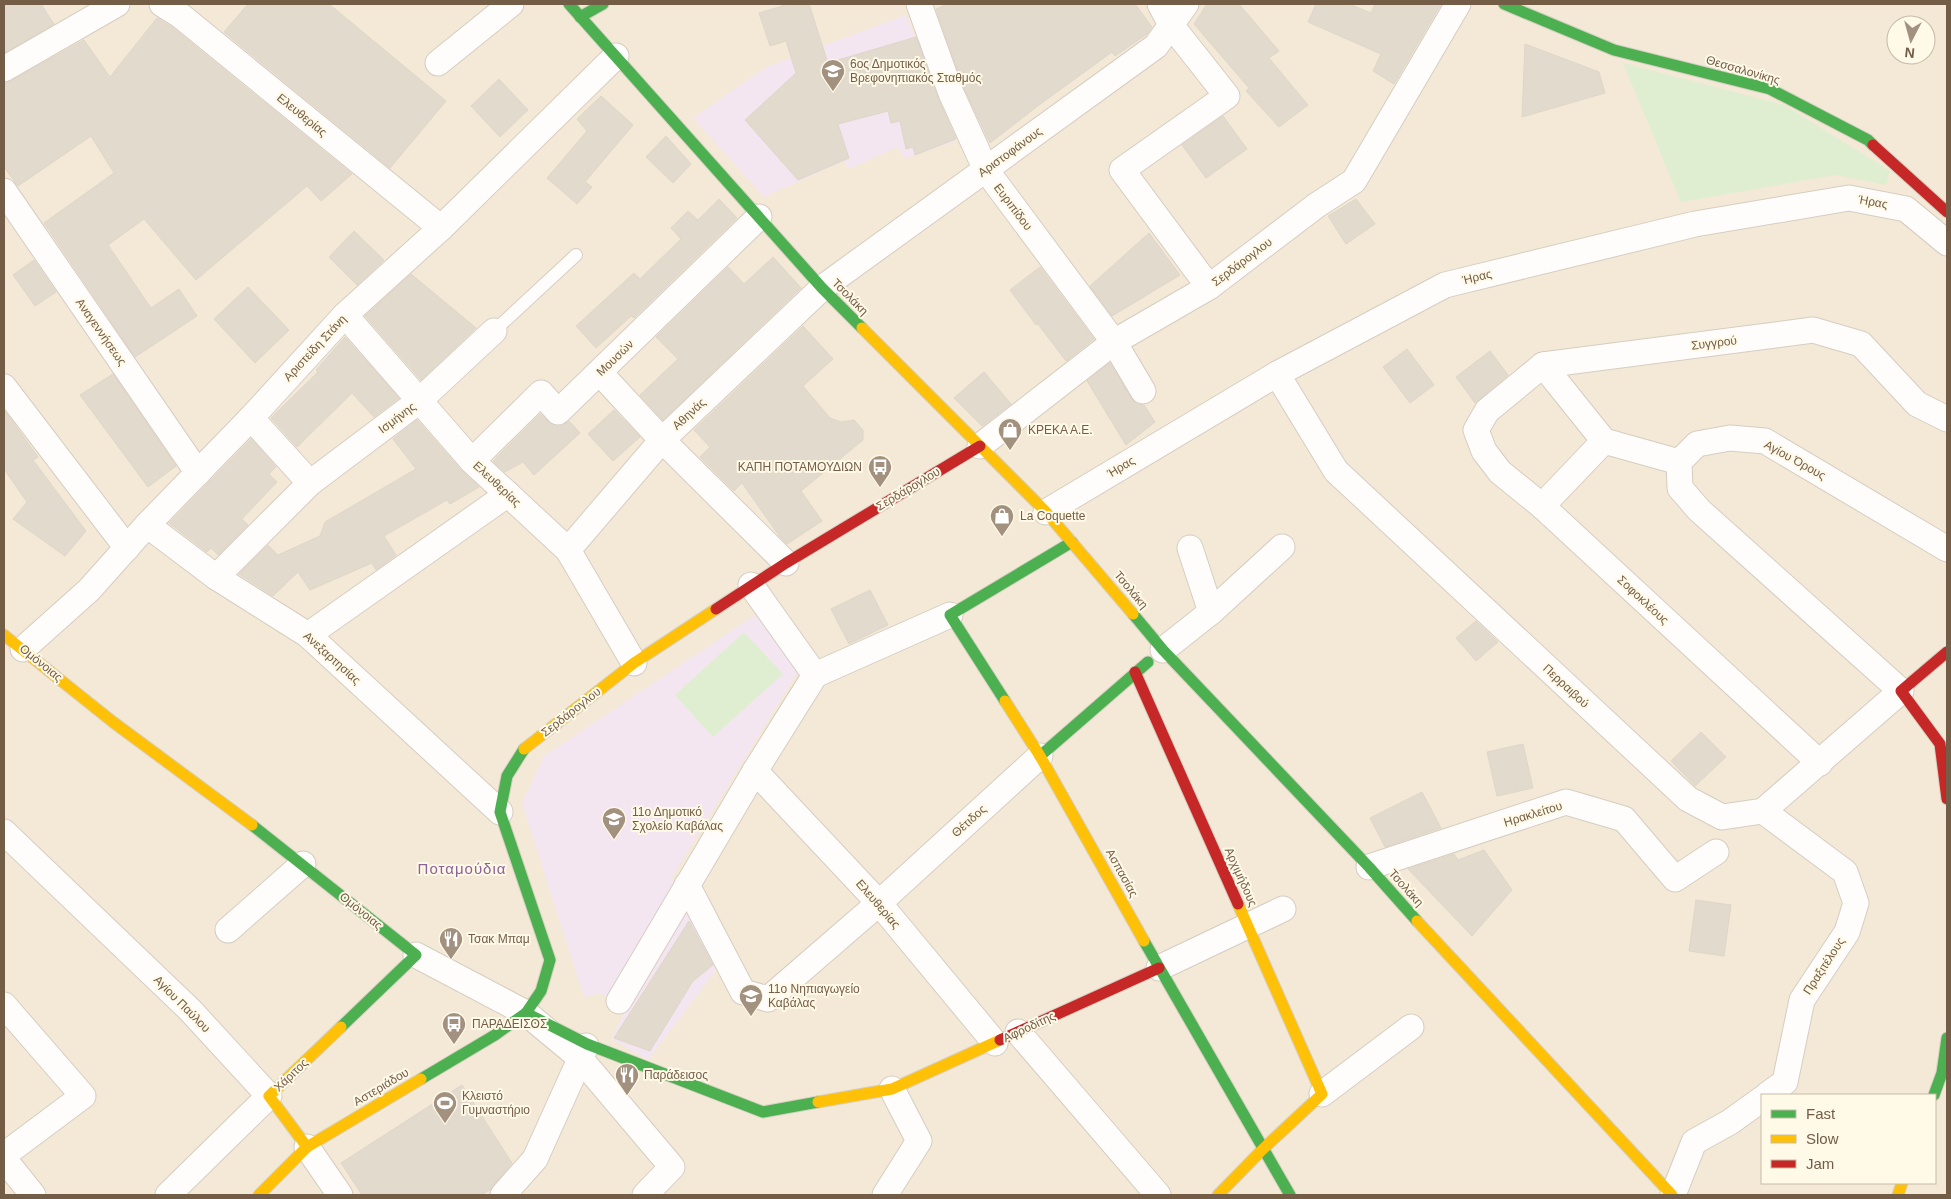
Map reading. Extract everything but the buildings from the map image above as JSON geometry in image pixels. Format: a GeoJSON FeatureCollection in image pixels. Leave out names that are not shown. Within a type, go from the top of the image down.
{"type":"FeatureCollection","features":[{"type":"Feature","properties":{"kind":"street"},"geometry":{"type":"LineString","coordinates":[[4,69],[116,4]]}},
{"type":"Feature","properties":{"kind":"street","name":"Ελευθερίας"},"geometry":{"type":"LineString","coordinates":[[162,4],[181,16],[441,228]]}},
{"type":"Feature","properties":{"kind":"street"},"geometry":{"type":"LineString","coordinates":[[438,64],[511,4]]}},
{"type":"Feature","properties":{"kind":"street","name":"Τσολάκη"},"geometry":{"type":"LineString","coordinates":[[569,4],[822,288],[1046,512],[1164,650],[1369,867],[1438,944],[1673,1195]]}},
{"type":"Feature","properties":{"kind":"street"},"geometry":{"type":"LineString","coordinates":[[580,17],[603,4]]}},
{"type":"Feature","properties":{"kind":"street","name":"Ευριπίδου"},"geometry":{"type":"LineString","coordinates":[[919,4],[951,93],[986,170],[1114,342],[1143,391]]}},
{"type":"Feature","properties":{"kind":"street","name":"Αριστοφάνους"},"geometry":{"type":"LineString","coordinates":[[822,288],[1156,46],[1165,15],[1186,4]]}},
{"type":"Feature","properties":{"kind":"street","name":"Σερδάρογλου"},"geometry":{"type":"LineString","coordinates":[[526,1014],[541,991],[550,960],[500,812],[507,776],[524,748],[634,663],[786,563],[980,446],[1114,342],[1209,287],[1317,205],[1354,181],[1458,4]]}},
{"type":"Feature","properties":{"kind":"street","name":"Θεσσαλονίκης"},"geometry":{"type":"LineString","coordinates":[[1504,4],[1614,50],[1770,89],[1868,140],[1947,212]]}},
{"type":"Feature","properties":{"kind":"street"},"geometry":{"type":"LineString","coordinates":[[1165,15],[1227,96],[1122,170],[1209,287]]}},
{"type":"Feature","properties":{"kind":"street","name":"Αριστείδη Στάνη"},"geometry":{"type":"LineString","coordinates":[[14,642],[89,590],[147,525],[251,418],[345,315],[441,228],[616,56]]}},
{"type":"Feature","properties":{"kind":"street","name":"Αναγεννήσεως"},"geometry":{"type":"LineString","coordinates":[[4,191],[198,473]]}},
{"type":"Feature","properties":{"kind":"street","name":"Ήρας"},"geometry":{"type":"LineString","coordinates":[[1046,512],[1277,374],[1445,285],[1695,224],[1849,198],[1906,209],[1947,243]]}},
{"type":"Feature","properties":{"kind":"street","name":"Μουσών"},"geometry":{"type":"LineString","coordinates":[[472,461],[541,393],[558,412],[760,217]]}},
{"type":"Feature","properties":{"kind":"street","name":"Αθηνάς"},"geometry":{"type":"LineString","coordinates":[[568,550],[662,440],[822,288]]}},
{"type":"Feature","properties":{"kind":"street","name":"Ελευθερίας"},"geometry":{"type":"LineString","coordinates":[[345,315],[472,461],[568,550],[634,663]]}},
{"type":"Feature","properties":{"kind":"street","name":"Συγγρού"},"geometry":{"type":"LineString","coordinates":[[1543,365],[1813,330],[1861,344],[1916,404],[1947,419]]}},
{"type":"Feature","properties":{"kind":"street","name":"Ισμήνης"},"geometry":{"type":"LineString","coordinates":[[216,577],[310,483],[419,401],[494,331]]}},
{"type":"Feature","properties":{"kind":"street"},"geometry":{"type":"LineString","coordinates":[[1543,365],[1604,441],[1679,462],[1680,488],[1699,510],[1901,691],[1940,744],[1947,799]]}},
{"type":"Feature","properties":{"kind":"street","name":"Σοφοκλέους"},"geometry":{"type":"LineString","coordinates":[[1543,365],[1487,411],[1476,430],[1484,451],[1500,472],[1542,506],[1820,763]]}},
{"type":"Feature","properties":{"kind":"street"},"geometry":{"type":"LineString","coordinates":[[600,373],[662,440],[786,563]]}},
{"type":"Feature","properties":{"kind":"street","name":"Περραιβού"},"geometry":{"type":"LineString","coordinates":[[1277,374],[1336,471],[1688,799],[1722,817],[1764,810]]}},
{"type":"Feature","properties":{"kind":"street"},"geometry":{"type":"LineString","coordinates":[[4,387],[127,548]]}},
{"type":"Feature","properties":{"kind":"street"},"geometry":{"type":"LineString","coordinates":[[251,418],[310,483]]}},
{"type":"Feature","properties":{"kind":"street","name":"Αγίου Όρους"},"geometry":{"type":"LineString","coordinates":[[1679,462],[1697,444],[1730,438],[1765,441],[1947,549]]}},
{"type":"Feature","properties":{"kind":"street"},"geometry":{"type":"LineString","coordinates":[[1542,506],[1604,441]]}},
{"type":"Feature","properties":{"kind":"street"},"geometry":{"type":"LineString","coordinates":[[308,635],[508,494]]}},
{"type":"Feature","properties":{"kind":"street","name":"Ανεξαρτησίας"},"geometry":{"type":"LineString","coordinates":[[147,525],[216,577],[308,635],[500,812]]}},
{"type":"Feature","properties":{"kind":"street"},"geometry":{"type":"LineString","coordinates":[[619,1001],[755,770],[815,675],[950,614],[1072,542]]}},
{"type":"Feature","properties":{"kind":"street"},"geometry":{"type":"LineString","coordinates":[[1190,548],[1211,612]]}},
{"type":"Feature","properties":{"kind":"street","name":"Θέτιδος"},"geometry":{"type":"LineString","coordinates":[[687,885],[743,992],[768,999],[879,903],[1135,672],[1211,612],[1282,548]]}},
{"type":"Feature","properties":{"kind":"street"},"geometry":{"type":"LineString","coordinates":[[751,585],[815,675]]}},
{"type":"Feature","properties":{"kind":"street","name":"Ασπασίας"},"geometry":{"type":"LineString","coordinates":[[950,614],[1040,756],[1159,968],[1290,1195]]}},
{"type":"Feature","properties":{"kind":"street","name":"Ομόνοιας"},"geometry":{"type":"LineString","coordinates":[[14,642],[113,722],[303,864],[416,955],[526,1014],[583,1050],[672,1167],[645,1195]]}},
{"type":"Feature","properties":{"kind":"street"},"geometry":{"type":"LineString","coordinates":[[1764,810],[1947,652]]}},
{"type":"Feature","properties":{"kind":"street","name":"Αρχιμήδους"},"geometry":{"type":"LineString","coordinates":[[1135,672],[1322,1094]]}},
{"type":"Feature","properties":{"kind":"street","name":"Ελευθερίας"},"geometry":{"type":"LineString","coordinates":[[755,770],[879,903],[995,1043]]}},
{"type":"Feature","properties":{"kind":"street","name":"Ηρακλείτου"},"geometry":{"type":"LineString","coordinates":[[1369,867],[1566,802],[1624,819],[1675,878],[1716,852]]}},
{"type":"Feature","properties":{"kind":"street","name":"Πραξιτέλους"},"geometry":{"type":"LineString","coordinates":[[1764,810],[1845,872],[1856,903],[1847,932],[1802,1000],[1785,1082],[1768,1094]]}},
{"type":"Feature","properties":{"kind":"street","name":"Αγίου Παύλου"},"geometry":{"type":"LineString","coordinates":[[4,832],[190,1010],[269,1096],[340,1195]]}},
{"type":"Feature","properties":{"kind":"street"},"geometry":{"type":"LineString","coordinates":[[228,930],[303,864]]}},
{"type":"Feature","properties":{"kind":"street","name":"Αφροδίτης"},"geometry":{"type":"LineString","coordinates":[[583,1050],[764,1112],[892,1089],[1159,968],[1283,909]]}},
{"type":"Feature","properties":{"kind":"street","name":"Χάριτος"},"geometry":{"type":"LineString","coordinates":[[168,1195],[416,955]]}},
{"type":"Feature","properties":{"kind":"street"},"geometry":{"type":"LineString","coordinates":[[4,1005],[83,1096],[4,1157],[33,1195]]}},
{"type":"Feature","properties":{"kind":"street","name":"Αστεριάδου"},"geometry":{"type":"LineString","coordinates":[[259,1195],[307,1147],[495,1035],[526,1014]]}},
{"type":"Feature","properties":{"kind":"street"},"geometry":{"type":"LineString","coordinates":[[1218,1195],[1263,1149],[1322,1094],[1411,1027]]}},
{"type":"Feature","properties":{"kind":"street"},"geometry":{"type":"LineString","coordinates":[[1018,1032],[1158,1195]]}},
{"type":"Feature","properties":{"kind":"street"},"geometry":{"type":"LineString","coordinates":[[1934,1094],[1942,1073],[1947,1038]]}},
{"type":"Feature","properties":{"kind":"street"},"geometry":{"type":"LineString","coordinates":[[503,1195],[534,1160],[583,1050]]}},
{"type":"Feature","properties":{"kind":"street"},"geometry":{"type":"LineString","coordinates":[[885,1195],[919,1141],[892,1089]]}},
{"type":"Feature","properties":{"kind":"street"},"geometry":{"type":"LineString","coordinates":[[1673,1195],[1694,1142],[1730,1122],[1761,1100]]}},
{"type":"Feature","properties":{"kind":"lane","name":"Ισμήνης"},"geometry":{"type":"LineString","coordinates":[[494,331],[576,255]]}},
{"type":"Feature","properties":{"kind":"shaded area"},"geometry":{"type":"Polygon","coordinates":[[[4,4],[1947,4],[1947,1195],[4,1195],[4,4]]]}},
{"type":"Feature","properties":{"kind":"shaded area","name":"6ος Δημοτικός Βρεφονηπιακός Σταθμός"},"geometry":{"type":"Polygon","coordinates":[[[906,15],[956,141],[905,159],[898,147],[849,169],[844,161],[764,197],[693,118],[766,67],[906,15]]]}},
{"type":"Feature","properties":{"kind":"shaded area","name":"11ο Δημοτικό Σχολείο Καβάλας"},"geometry":{"type":"Polygon","coordinates":[[[755,615],[758,615],[800,668],[672,877],[720,965],[648,1060],[611,1039],[627,1008],[600,993],[584,997],[522,803],[544,756],[755,615]]]}},
{"type":"Feature","properties":{"kind":"green space"},"geometry":{"type":"Polygon","coordinates":[[[1623,63],[1784,105],[1890,171],[1886,185],[1835,175],[1681,202],[1623,63]]]}},
{"type":"Feature","properties":{"kind":"green space"},"geometry":{"type":"Polygon","coordinates":[[[744,632],[783,674],[713,737],[675,695],[744,632]]]}},
{"type":"Feature","properties":{"kind":"traffic: fast"},"geometry":{"type":"LineString","coordinates":[[569,4],[822,288],[862,328]]}},
{"type":"Feature","properties":{"kind":"traffic: fast"},"geometry":{"type":"LineString","coordinates":[[580,17],[603,4]]}},
{"type":"Feature","properties":{"kind":"traffic: fast"},"geometry":{"type":"LineString","coordinates":[[1504,4],[1614,50],[1770,89],[1868,140],[1873,145]]}},
{"type":"Feature","properties":{"kind":"traffic: fast"},"geometry":{"type":"LineString","coordinates":[[1005,701],[950,615],[1072,542]]}},
{"type":"Feature","properties":{"kind":"traffic: fast"},"geometry":{"type":"LineString","coordinates":[[1133,614],[1163,650],[1369,867],[1417,921]]}},
{"type":"Feature","properties":{"kind":"traffic: fast"},"geometry":{"type":"LineString","coordinates":[[1040,756],[1148,662]]}},
{"type":"Feature","properties":{"kind":"traffic: fast"},"geometry":{"type":"LineString","coordinates":[[421,1079],[495,1035],[526,1013],[541,991],[550,960],[500,812],[507,776],[524,749]]}},
{"type":"Feature","properties":{"kind":"traffic: fast"},"geometry":{"type":"LineString","coordinates":[[252,825],[416,955],[341,1027]]}},
{"type":"Feature","properties":{"kind":"traffic: fast"},"geometry":{"type":"LineString","coordinates":[[1144,941],[1290,1195]]}},
{"type":"Feature","properties":{"kind":"traffic: fast"},"geometry":{"type":"LineString","coordinates":[[526,1013],[587,1044],[763,1112],[818,1102]]}},
{"type":"Feature","properties":{"kind":"traffic: fast"},"geometry":{"type":"LineString","coordinates":[[1934,1094],[1942,1073],[1947,1038]]}},
{"type":"Feature","properties":{"kind":"traffic: slow"},"geometry":{"type":"LineString","coordinates":[[862,328],[1046,512],[1133,614]]}},
{"type":"Feature","properties":{"kind":"traffic: slow"},"geometry":{"type":"LineString","coordinates":[[524,749],[634,663],[716,609]]}},
{"type":"Feature","properties":{"kind":"traffic: slow"},"geometry":{"type":"LineString","coordinates":[[4,635],[113,722],[252,825]]}},
{"type":"Feature","properties":{"kind":"traffic: slow"},"geometry":{"type":"LineString","coordinates":[[1005,701],[1040,756],[1144,941]]}},
{"type":"Feature","properties":{"kind":"traffic: slow"},"geometry":{"type":"LineString","coordinates":[[1218,1195],[1263,1149],[1322,1094],[1238,904]]}},
{"type":"Feature","properties":{"kind":"traffic: slow"},"geometry":{"type":"LineString","coordinates":[[1417,921],[1672,1195]]}},
{"type":"Feature","properties":{"kind":"traffic: slow"},"geometry":{"type":"LineString","coordinates":[[307,1147],[269,1096],[341,1027]]}},
{"type":"Feature","properties":{"kind":"traffic: slow"},"geometry":{"type":"LineString","coordinates":[[818,1102],[892,1089],[1000,1040]]}},
{"type":"Feature","properties":{"kind":"traffic: slow"},"geometry":{"type":"LineString","coordinates":[[259,1195],[307,1147],[421,1079]]}},
{"type":"Feature","properties":{"kind":"traffic: slow"},"geometry":{"type":"LineString","coordinates":[[1898,1195],[1902,1184]]}},
{"type":"Feature","properties":{"kind":"traffic: jam"},"geometry":{"type":"LineString","coordinates":[[1873,145],[1947,212]]}},
{"type":"Feature","properties":{"kind":"traffic: jam"},"geometry":{"type":"LineString","coordinates":[[716,609],[786,563],[980,446]]}},
{"type":"Feature","properties":{"kind":"traffic: jam"},"geometry":{"type":"LineString","coordinates":[[1947,652],[1901,691],[1940,744],[1947,799]]}},
{"type":"Feature","properties":{"kind":"traffic: jam"},"geometry":{"type":"LineString","coordinates":[[1135,672],[1238,904]]}},
{"type":"Feature","properties":{"kind":"traffic: jam"},"geometry":{"type":"LineString","coordinates":[[1000,1040],[1159,968]]}},
{"type":"Feature","properties":{"kind":"place","name":"6ος Δημοτικός Βρεφονηπιακός Σταθμός"},"geometry":{"type":"Point","coordinates":[833,92]}},
{"type":"Feature","properties":{"kind":"place","name":"ΚΡΕΚΑ Α.Ε."},"geometry":{"type":"Point","coordinates":[1010,451]}},
{"type":"Feature","properties":{"kind":"place","name":"ΚΑΠΗ ΠΟΤΑΜΟΥΔΙΩΝ"},"geometry":{"type":"Point","coordinates":[880,488]}},
{"type":"Feature","properties":{"kind":"place","name":"La Coquette"},"geometry":{"type":"Point","coordinates":[1002,537]}},
{"type":"Feature","properties":{"kind":"place","name":"11ο Δημοτικό Σχολείο Καβάλας"},"geometry":{"type":"Point","coordinates":[614,840]}},
{"type":"Feature","properties":{"kind":"place","name":"Τσακ Μπαμ"},"geometry":{"type":"Point","coordinates":[451,960]}},
{"type":"Feature","properties":{"kind":"place","name":"11ο Νηπιαγωγείο Καβάλας"},"geometry":{"type":"Point","coordinates":[751,1017]}},
{"type":"Feature","properties":{"kind":"place","name":"ΠΑΡΑΔΕΙΣΟΣ"},"geometry":{"type":"Point","coordinates":[454,1045]}},
{"type":"Feature","properties":{"kind":"place","name":"Παράδεισος"},"geometry":{"type":"Point","coordinates":[627,1096]}},
{"type":"Feature","properties":{"kind":"place","name":"Κλειστό Γυμναστήριο"},"geometry":{"type":"Point","coordinates":[445,1124]}},
{"type":"Feature","properties":{"kind":"district","name":"Ποταμούδια"},"geometry":{"type":"Point","coordinates":[462,868]}}]}
